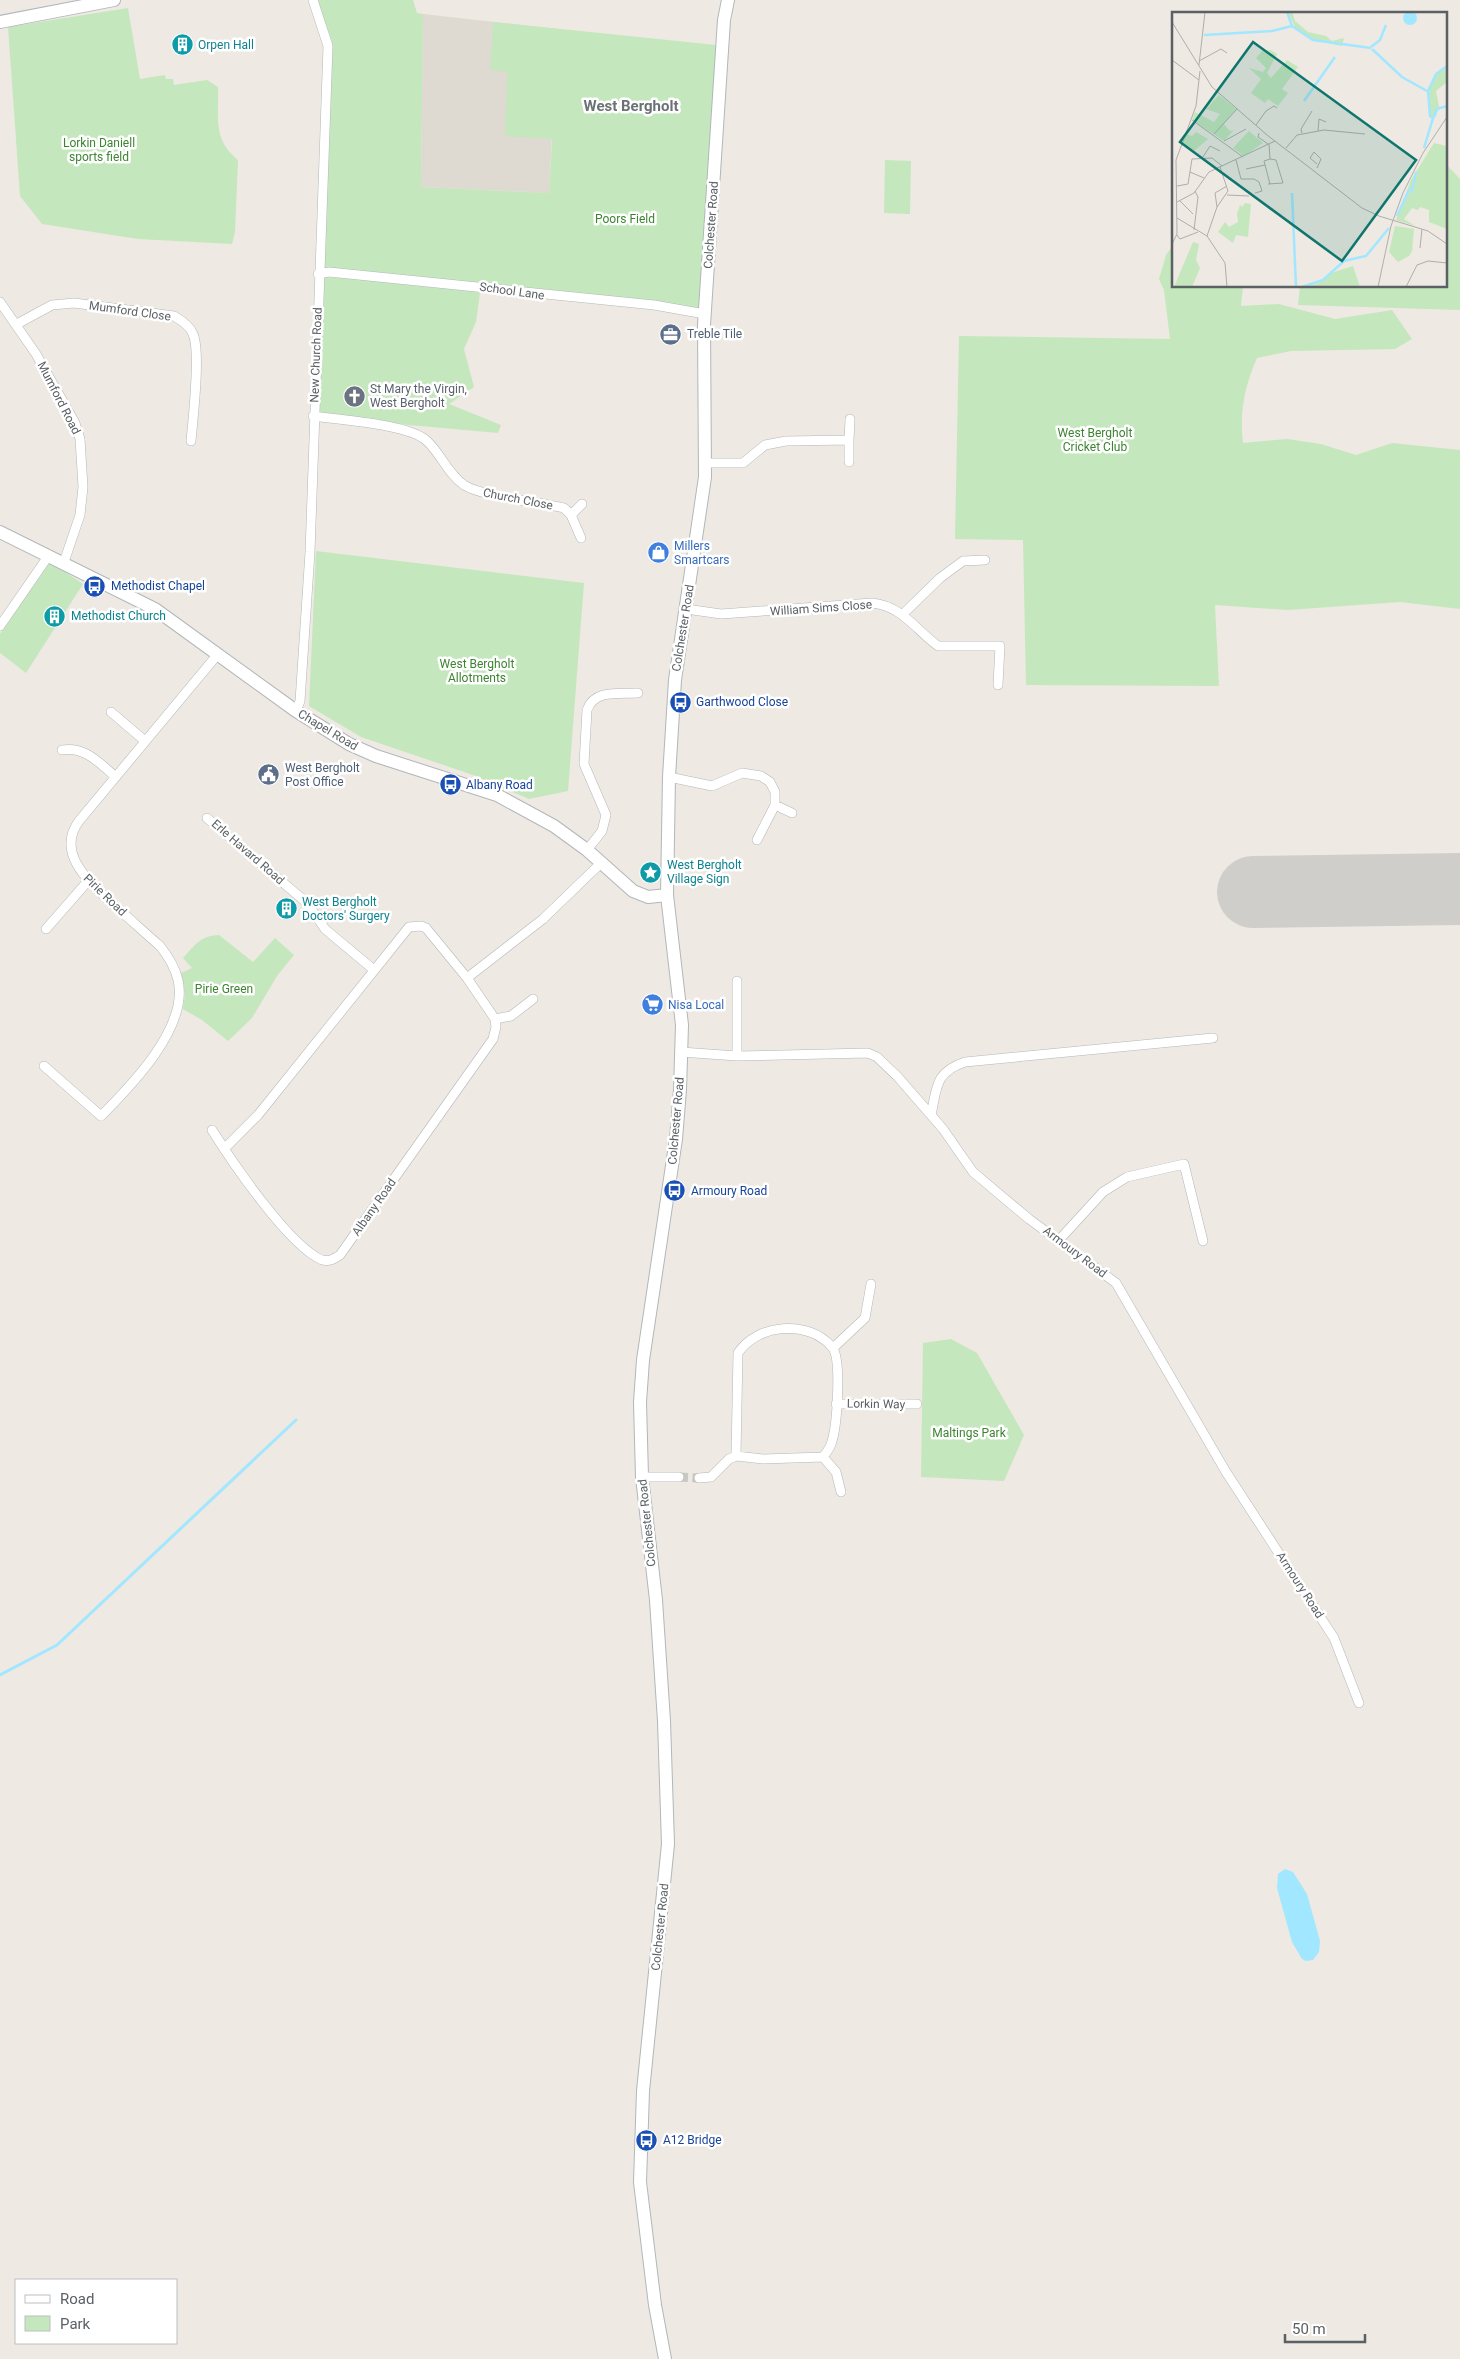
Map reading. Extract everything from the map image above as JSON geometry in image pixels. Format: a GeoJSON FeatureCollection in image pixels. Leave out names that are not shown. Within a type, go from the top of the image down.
{"type":"FeatureCollection","features":[{"type":"Feature","properties":{"kind":"main road"},"geometry":{"type":"LineString","coordinates":[[0,22],[109,0]]}},
{"type":"Feature","properties":{"kind":"main road","name":"Colchester Road"},"geometry":{"type":"LineString","coordinates":[[665,2359],[655,2305],[640,2182],[643,2091],[668,1844],[664,1721],[656,1600],[642,1477],[640,1402],[643,1360],[676,1139],[682,1025],[680,992],[667,895],[669,778],[675,680],[706,463],[705,314],[724,20],[728,0]]}},
{"type":"Feature","properties":{"kind":"main road","name":"Chapel Road"},"geometry":{"type":"LineString","coordinates":[[0,532],[64,562],[155,609],[296,711],[349,744],[376,756],[497,795],[554,826],[602,862],[625,885],[640,895],[648,897],[667,895]]}},
{"type":"Feature","properties":{"kind":"street","name":"New Church Road"},"geometry":{"type":"LineString","coordinates":[[296,711],[300,701],[310,552],[318,274],[328,46],[313,0]]}},
{"type":"Feature","properties":{"kind":"street","name":"School Lane"},"geometry":{"type":"LineString","coordinates":[[318,274],[329,272],[473,285],[533,294],[654,305],[705,314]]}},
{"type":"Feature","properties":{"kind":"street","name":"Mumford Road"},"geometry":{"type":"LineString","coordinates":[[0,302],[17,324],[63,402],[75,423],[80,439],[83,487],[80,515],[64,562]]}},
{"type":"Feature","properties":{"kind":"street","name":"Mumford Close"},"geometry":{"type":"LineString","coordinates":[[17,324],[52,305],[74,303],[174,316],[186,324],[193,334],[197,350],[191,441]]}},
{"type":"Feature","properties":{"kind":"street","name":"Church Close"},"geometry":{"type":"LineString","coordinates":[[313,416],[409,430],[427,441],[452,474],[464,485],[480,492],[564,508],[571,515]]}},
{"type":"Feature","properties":{"kind":"street"},"geometry":{"type":"LineString","coordinates":[[849,462],[850,419]]}},
{"type":"Feature","properties":{"kind":"street"},"geometry":{"type":"LineString","coordinates":[[706,463],[743,463],[765,445],[849,440]]}},
{"type":"Feature","properties":{"kind":"street"},"geometry":{"type":"LineString","coordinates":[[580,538],[571,515],[582,504]]}},
{"type":"Feature","properties":{"kind":"street"},"geometry":{"type":"LineString","coordinates":[[0,626],[49,555]]}},
{"type":"Feature","properties":{"kind":"street"},"geometry":{"type":"LineString","coordinates":[[903,614],[940,578],[964,561],[985,560]]}},
{"type":"Feature","properties":{"kind":"street","name":"William Sims Close"},"geometry":{"type":"LineString","coordinates":[[686,609],[721,614],[872,603],[886,604],[903,614],[938,646],[1000,646],[998,685]]}},
{"type":"Feature","properties":{"kind":"street","name":"Pirie Road"},"geometry":{"type":"LineString","coordinates":[[44,1066],[101,1116],[122,1095],[162,1044],[174,1017],[180,993],[176,972],[170,959],[160,946],[88,881],[75,861],[71,839],[74,828],[218,654]]}},
{"type":"Feature","properties":{"kind":"street"},"geometry":{"type":"LineString","coordinates":[[587,850],[602,831],[606,815],[584,764],[587,710],[589,704],[602,695],[638,694]]}},
{"type":"Feature","properties":{"kind":"street"},"geometry":{"type":"LineString","coordinates":[[111,712],[145,741]]}},
{"type":"Feature","properties":{"kind":"street"},"geometry":{"type":"LineString","coordinates":[[62,750],[73,748],[85,752],[116,776]]}},
{"type":"Feature","properties":{"kind":"street"},"geometry":{"type":"LineString","coordinates":[[669,778],[712,786],[742,773],[761,776],[770,782],[775,792],[775,804],[757,840]]}},
{"type":"Feature","properties":{"kind":"street"},"geometry":{"type":"LineString","coordinates":[[775,804],[792,813]]}},
{"type":"Feature","properties":{"kind":"street","name":"Erle Havard Road"},"geometry":{"type":"LineString","coordinates":[[207,818],[307,903],[325,928],[374,970]]}},
{"type":"Feature","properties":{"kind":"street"},"geometry":{"type":"LineString","coordinates":[[467,978],[543,919],[602,862]]}},
{"type":"Feature","properties":{"kind":"street"},"geometry":{"type":"LineString","coordinates":[[46,929],[88,881]]}},
{"type":"Feature","properties":{"kind":"street"},"geometry":{"type":"LineString","coordinates":[[224,1149],[258,1116],[409,928],[421,926],[435,937],[467,978],[495,1019],[511,1016],[533,999]]}},
{"type":"Feature","properties":{"kind":"street"},"geometry":{"type":"LineString","coordinates":[[737,981],[737,1056]]}},
{"type":"Feature","properties":{"kind":"street","name":"Albany Road"},"geometry":{"type":"LineString","coordinates":[[212,1130],[275,1218],[303,1246],[323,1260],[332,1260],[340,1255],[493,1039],[496,1027],[495,1019]]}},
{"type":"Feature","properties":{"kind":"street"},"geometry":{"type":"LineString","coordinates":[[930,1115],[938,1082],[942,1074],[949,1067],[965,1062],[1213,1038]]}},
{"type":"Feature","properties":{"kind":"street","name":"Armoury Road"},"geometry":{"type":"LineString","coordinates":[[681,1052],[737,1056],[868,1053],[877,1057],[897,1076],[930,1115],[973,1172],[1030,1219],[1060,1239],[1116,1282],[1226,1472],[1334,1638],[1359,1703]]}},
{"type":"Feature","properties":{"kind":"street"},"geometry":{"type":"LineString","coordinates":[[1060,1239],[1103,1192],[1127,1177],[1184,1164],[1203,1241]]}},
{"type":"Feature","properties":{"kind":"street"},"geometry":{"type":"LineString","coordinates":[[833,1348],[865,1318],[871,1284]]}},
{"type":"Feature","properties":{"kind":"street"},"geometry":{"type":"LineString","coordinates":[[736,1456],[738,1353],[743,1345],[774,1329],[785,1328],[810,1333],[823,1339],[833,1348],[837,1363],[836,1404],[832,1442],[823,1457]]}},
{"type":"Feature","properties":{"kind":"street","name":"Lorkin Way"},"geometry":{"type":"LineString","coordinates":[[836,1404],[917,1404]]}},
{"type":"Feature","properties":{"kind":"street"},"geometry":{"type":"LineString","coordinates":[[699,1478],[711,1477],[729,1459],[736,1456],[763,1459],[823,1457]]}},
{"type":"Feature","properties":{"kind":"street"},"geometry":{"type":"LineString","coordinates":[[823,1457],[836,1472],[841,1492]]}},
{"type":"Feature","properties":{"kind":"street"},"geometry":{"type":"LineString","coordinates":[[642,1477],[679,1477]]}},
{"type":"Feature","properties":{"kind":"shaded area"},"geometry":{"type":"Polygon","coordinates":[[[423,14],[557,29],[549,193],[421,187],[423,14]]]}},
{"type":"Feature","properties":{"kind":"green space","name":"Poors Field"},"geometry":{"type":"Polygon","coordinates":[[[317,0],[413,0],[417,13],[423,14],[421,187],[549,193],[552,139],[505,136],[507,72],[490,70],[493,22],[716,45],[700,309],[322,268],[332,41],[317,0]]]}},
{"type":"Feature","properties":{"kind":"green space","name":"Lorkin Daniell sports field"},"geometry":{"type":"Polygon","coordinates":[[[128,8],[140,79],[165,75],[166,79],[173,79],[174,85],[207,80],[218,87],[218,118],[221,136],[224,144],[238,160],[235,232],[232,244],[138,239],[42,224],[20,196],[8,27],[128,8]]]}},
{"type":"Feature","properties":{"kind":"green space"},"geometry":{"type":"Polygon","coordinates":[[[885,160],[911,161],[910,214],[884,213],[885,160]]]}},
{"type":"Feature","properties":{"kind":"green space"},"geometry":{"type":"Polygon","coordinates":[[[1448,166],[1460,179],[1460,310],[1298,305],[1300,288],[1448,288],[1448,166]]]}},
{"type":"Feature","properties":{"kind":"green space","name":"West Bergholt Cricket Club"},"geometry":{"type":"Polygon","coordinates":[[[1172,247],[1172,288],[1243,288],[1241,306],[1279,304],[1335,319],[1392,310],[1412,339],[1395,349],[1291,351],[1257,358],[1249,378],[1244,399],[1243,443],[1287,439],[1321,444],[1356,455],[1392,443],[1460,450],[1460,609],[1400,602],[1288,610],[1215,605],[1219,686],[1026,685],[1023,540],[955,539],[959,336],[1170,339],[1164,290],[1159,279],[1166,255],[1172,247]]]}},
{"type":"Feature","properties":{"kind":"green space"},"geometry":{"type":"Polygon","coordinates":[[[322,277],[458,286],[480,293],[476,322],[464,349],[474,387],[449,404],[501,425],[498,433],[376,422],[317,413],[322,277]]]}},
{"type":"Feature","properties":{"kind":"green space","name":"West Bergholt Allotments"},"geometry":{"type":"Polygon","coordinates":[[[316,551],[584,583],[568,791],[529,799],[476,776],[361,737],[309,706],[316,551]]]}},
{"type":"Feature","properties":{"kind":"green space"},"geometry":{"type":"Polygon","coordinates":[[[48,560],[83,584],[26,673],[0,653],[0,634],[48,560]]]}},
{"type":"Feature","properties":{"kind":"green space","name":"Pirie Green"},"geometry":{"type":"Polygon","coordinates":[[[219,935],[253,962],[275,938],[294,955],[277,976],[252,1018],[228,1041],[202,1020],[183,1009],[185,994],[181,973],[192,968],[183,958],[203,939],[219,935]]]}},
{"type":"Feature","properties":{"kind":"green space","name":"Maltings Park"},"geometry":{"type":"Polygon","coordinates":[[[951,1339],[977,1353],[1024,1435],[1004,1481],[921,1477],[923,1343],[951,1339]]]}},
{"type":"Feature","properties":{"kind":"water"},"geometry":{"type":"Polygon","coordinates":[[[1285,1869],[1293,1872],[1307,1894],[1320,1941],[1319,1952],[1313,1960],[1306,1961],[1302,1959],[1292,1942],[1277,1888],[1278,1874],[1285,1869]]]}},
{"type":"Feature","properties":{"kind":"waterway"},"geometry":{"type":"LineString","coordinates":[[0,1675],[57,1645],[296,1420]]}},
{"type":"Feature","properties":{"kind":"runway"},"geometry":{"type":"LineString","coordinates":[[1253,892],[1460,889]]}},
{"type":"Feature","properties":{"kind":"tunnel"},"geometry":{"type":"LineString","coordinates":[[679,1477],[699,1478]]}},
{"type":"Feature","properties":{"kind":"place","name":"Orpen Hall"},"geometry":{"type":"Point","coordinates":[182,45]}},
{"type":"Feature","properties":{"kind":"place","name":"Treble Tile"},"geometry":{"type":"Point","coordinates":[671,334]}},
{"type":"Feature","properties":{"kind":"place","name":"St Mary the Virgin, West Bergholt"},"geometry":{"type":"Point","coordinates":[354,396]}},
{"type":"Feature","properties":{"kind":"place","name":"Millers Smartcars"},"geometry":{"type":"Point","coordinates":[658,553]}},
{"type":"Feature","properties":{"kind":"place","name":"Methodist Chapel"},"geometry":{"type":"Point","coordinates":[95,586]}},
{"type":"Feature","properties":{"kind":"place","name":"Methodist Church"},"geometry":{"type":"Point","coordinates":[55,616]}},
{"type":"Feature","properties":{"kind":"place","name":"Garthwood Close"},"geometry":{"type":"Point","coordinates":[680,702]}},
{"type":"Feature","properties":{"kind":"place","name":"West Bergholt Post Office"},"geometry":{"type":"Point","coordinates":[269,775]}},
{"type":"Feature","properties":{"kind":"place","name":"Albany Road"},"geometry":{"type":"Point","coordinates":[450,785]}},
{"type":"Feature","properties":{"kind":"place","name":"West Bergholt Village Sign"},"geometry":{"type":"Point","coordinates":[651,872]}},
{"type":"Feature","properties":{"kind":"place","name":"West Bergholt Doctors' Surgery"},"geometry":{"type":"Point","coordinates":[286,909]}},
{"type":"Feature","properties":{"kind":"place","name":"Nisa Local"},"geometry":{"type":"Point","coordinates":[652,1005]}},
{"type":"Feature","properties":{"kind":"place","name":"Armoury Road"},"geometry":{"type":"Point","coordinates":[675,1191]}},
{"type":"Feature","properties":{"kind":"place","name":"A12 Bridge"},"geometry":{"type":"Point","coordinates":[647,2140]}},
{"type":"Feature","properties":{"kind":"district","name":"West Bergholt"},"geometry":{"type":"Point","coordinates":[631,106]}}]}
